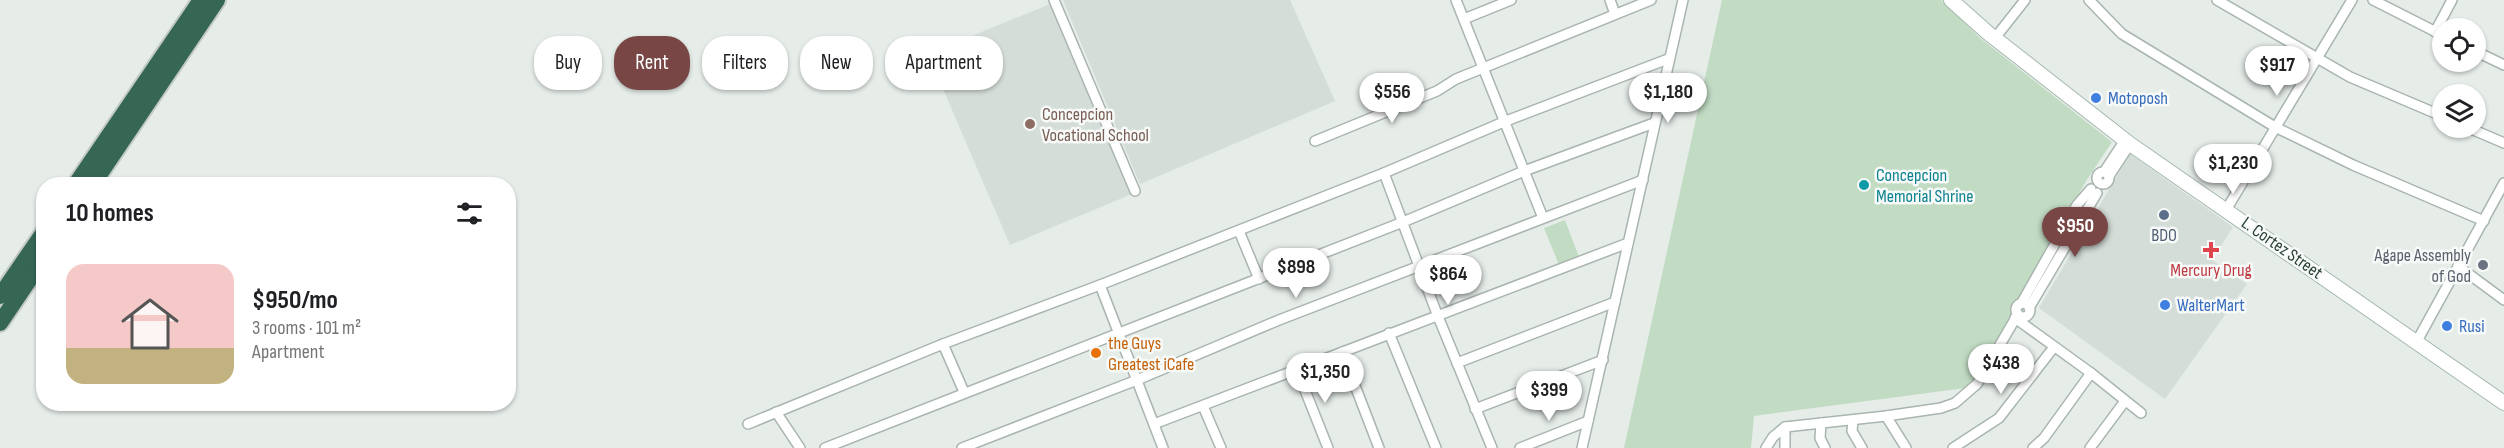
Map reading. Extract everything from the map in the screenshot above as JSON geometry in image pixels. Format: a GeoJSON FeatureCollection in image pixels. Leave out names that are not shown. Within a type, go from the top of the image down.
{"type":"FeatureCollection","features":[{"type":"Feature","properties":{"kind":"highway"},"geometry":{"type":"LineString","coordinates":[[81,177],[201,0]]}},
{"type":"Feature","properties":{"kind":"highway"},"geometry":{"type":"LineString","coordinates":[[98,177],[217,0]]}},
{"type":"Feature","properties":{"kind":"highway"},"geometry":{"type":"LineString","coordinates":[[0,296],[36,244]]}},
{"type":"Feature","properties":{"kind":"highway"},"geometry":{"type":"LineString","coordinates":[[0,322],[36,270]]}},
{"type":"Feature","properties":{"kind":"main road","name":"L. Cortez Street"},"geometry":{"type":"LineString","coordinates":[[1951,0],[1995,38],[2128,142],[2504,403]]}},
{"type":"Feature","properties":{"kind":"street"},"geometry":{"type":"LineString","coordinates":[[1054,0],[1135,191]]}},
{"type":"Feature","properties":{"kind":"street"},"geometry":{"type":"LineString","coordinates":[[1456,0],[1543,218]]}},
{"type":"Feature","properties":{"kind":"street"},"geometry":{"type":"LineString","coordinates":[[1464,20],[1511,0]]}},
{"type":"Feature","properties":{"kind":"street"},"geometry":{"type":"LineString","coordinates":[[1610,0],[1615,14]]}},
{"type":"Feature","properties":{"kind":"street"},"geometry":{"type":"LineString","coordinates":[[1315,141],[1437,91],[1456,79],[1651,0]]}},
{"type":"Feature","properties":{"kind":"street"},"geometry":{"type":"LineString","coordinates":[[1582,448],[1683,0]]}},
{"type":"Feature","properties":{"kind":"street"},"geometry":{"type":"LineString","coordinates":[[1995,38],[2025,0]]}},
{"type":"Feature","properties":{"kind":"street"},"geometry":{"type":"LineString","coordinates":[[2089,0],[2122,34],[2275,127],[2353,165],[2484,221]]}},
{"type":"Feature","properties":{"kind":"street"},"geometry":{"type":"LineString","coordinates":[[2217,0],[2358,81],[2432,112]]}},
{"type":"Feature","properties":{"kind":"street"},"geometry":{"type":"LineString","coordinates":[[2226,210],[2352,0]]}},
{"type":"Feature","properties":{"kind":"street"},"geometry":{"type":"LineString","coordinates":[[2373,0],[2432,30]]}},
{"type":"Feature","properties":{"kind":"street"},"geometry":{"type":"LineString","coordinates":[[2445,18],[2452,0]]}},
{"type":"Feature","properties":{"kind":"street"},"geometry":{"type":"LineString","coordinates":[[2486,56],[2504,65]]}},
{"type":"Feature","properties":{"kind":"street"},"geometry":{"type":"LineString","coordinates":[[748,424],[943,344],[1239,231],[1506,121],[1668,59]]}},
{"type":"Feature","properties":{"kind":"street"},"geometry":{"type":"LineString","coordinates":[[825,448],[1403,222],[1524,171],[1654,123]]}},
{"type":"Feature","properties":{"kind":"street"},"geometry":{"type":"LineString","coordinates":[[2486,135],[2504,143]]}},
{"type":"Feature","properties":{"kind":"street"},"geometry":{"type":"LineString","coordinates":[[1767,448],[1773,437],[1785,427],[1941,408],[1955,403],[1966,395],[1977,384],[2017,316],[2016,310],[2025,306],[2097,187],[2109,182],[2107,174],[2128,142]]}},
{"type":"Feature","properties":{"kind":"street"},"geometry":{"type":"LineString","coordinates":[[1384,173],[1418,267],[1492,448]]}},
{"type":"Feature","properties":{"kind":"street"},"geometry":{"type":"LineString","coordinates":[[962,448],[1137,380],[1279,320],[1643,180]]}},
{"type":"Feature","properties":{"kind":"street"},"geometry":{"type":"LineString","coordinates":[[2417,341],[2504,183]]}},
{"type":"Feature","properties":{"kind":"street"},"geometry":{"type":"LineString","coordinates":[[1239,231],[1259,279]]}},
{"type":"Feature","properties":{"kind":"street"},"geometry":{"type":"LineString","coordinates":[[1154,424],[1437,314],[1628,243]]}},
{"type":"Feature","properties":{"kind":"street"},"geometry":{"type":"LineString","coordinates":[[2458,266],[2504,300]]}},
{"type":"Feature","properties":{"kind":"street"},"geometry":{"type":"LineString","coordinates":[[1100,285],[1163,448]]}},
{"type":"Feature","properties":{"kind":"street"},"geometry":{"type":"LineString","coordinates":[[1456,363],[1615,302]]}},
{"type":"Feature","properties":{"kind":"street"},"geometry":{"type":"LineString","coordinates":[[2017,316],[2141,413]]}},
{"type":"Feature","properties":{"kind":"street"},"geometry":{"type":"LineString","coordinates":[[1389,333],[1436,448]]}},
{"type":"Feature","properties":{"kind":"street"},"geometry":{"type":"LineString","coordinates":[[943,344],[964,392]]}},
{"type":"Feature","properties":{"kind":"street"},"geometry":{"type":"LineString","coordinates":[[1953,448],[2000,418],[2054,347]]}},
{"type":"Feature","properties":{"kind":"street"},"geometry":{"type":"LineString","coordinates":[[1342,352],[1379,448]]}},
{"type":"Feature","properties":{"kind":"street"},"geometry":{"type":"LineString","coordinates":[[1475,409],[1603,360]]}},
{"type":"Feature","properties":{"kind":"street"},"geometry":{"type":"LineString","coordinates":[[1297,370],[1328,448]]}},
{"type":"Feature","properties":{"kind":"street"},"geometry":{"type":"LineString","coordinates":[[2032,448],[2044,438],[2091,373]]}},
{"type":"Feature","properties":{"kind":"street"},"geometry":{"type":"LineString","coordinates":[[2090,448],[2125,401]]}},
{"type":"Feature","properties":{"kind":"street"},"geometry":{"type":"LineString","coordinates":[[1203,406],[1221,448]]}},
{"type":"Feature","properties":{"kind":"street"},"geometry":{"type":"LineString","coordinates":[[776,412],[800,448]]}},
{"type":"Feature","properties":{"kind":"street"},"geometry":{"type":"LineString","coordinates":[[1886,416],[1906,448]]}},
{"type":"Feature","properties":{"kind":"street"},"geometry":{"type":"LineString","coordinates":[[1853,420],[1852,431],[1862,448]]}},
{"type":"Feature","properties":{"kind":"street"},"geometry":{"type":"LineString","coordinates":[[1520,448],[1588,421]]}},
{"type":"Feature","properties":{"kind":"street"},"geometry":{"type":"LineString","coordinates":[[1821,423],[1820,438],[1825,448]]}},
{"type":"Feature","properties":{"kind":"street"},"geometry":{"type":"LineString","coordinates":[[1785,427],[1785,448]]}},
{"type":"Feature","properties":{"kind":"shaded area"},"geometry":{"type":"Polygon","coordinates":[[[1063,0],[1290,0],[1335,101],[1140,184],[1063,0]]]}},
{"type":"Feature","properties":{"kind":"shaded area","name":"Concepcion Vocational School"},"geometry":{"type":"Polygon","coordinates":[[[1050,4],[1132,194],[1010,245],[943,90],[1003,90],[1003,36],[972,36],[1050,4]]]}},
{"type":"Feature","properties":{"kind":"shaded area","name":"WalterMart"},"geometry":{"type":"Polygon","coordinates":[[[2130,154],[2233,227],[2212,260],[2247,284],[2165,399],[2039,308],[2130,154]]]}},
{"type":"Feature","properties":{"kind":"green space"},"geometry":{"type":"Polygon","coordinates":[[[1722,0],[1941,0],[1980,38],[2112,142],[2086,181],[1973,387],[1754,416],[1751,448],[1624,448],[1722,0]]]}},
{"type":"Feature","properties":{"kind":"green space"},"geometry":{"type":"Polygon","coordinates":[[[1565,220],[1579,257],[1559,265],[1544,228],[1565,220]]]}},
{"type":"Feature","properties":{"kind":"place","name":"Motoposh"},"geometry":{"type":"Point","coordinates":[2096,98]}},
{"type":"Feature","properties":{"kind":"place","name":"Concepcion Vocational School"},"geometry":{"type":"Point","coordinates":[1030,124]}},
{"type":"Feature","properties":{"kind":"place","name":"Concepcion Memorial Shrine"},"geometry":{"type":"Point","coordinates":[1864,185]}},
{"type":"Feature","properties":{"kind":"place","name":"BDO"},"geometry":{"type":"Point","coordinates":[2164,215]}},
{"type":"Feature","properties":{"kind":"place","name":"Mercury Drug"},"geometry":{"type":"Point","coordinates":[2211,250]}},
{"type":"Feature","properties":{"kind":"place","name":"Agape Assembly of God"},"geometry":{"type":"Point","coordinates":[2483,265]}},
{"type":"Feature","properties":{"kind":"place","name":"WalterMart"},"geometry":{"type":"Point","coordinates":[2165,305]}},
{"type":"Feature","properties":{"kind":"place","name":"Rusi"},"geometry":{"type":"Point","coordinates":[2447,326]}},
{"type":"Feature","properties":{"kind":"place","name":"the Guys Greatest iCafe"},"geometry":{"type":"Point","coordinates":[1096,353]}}]}
